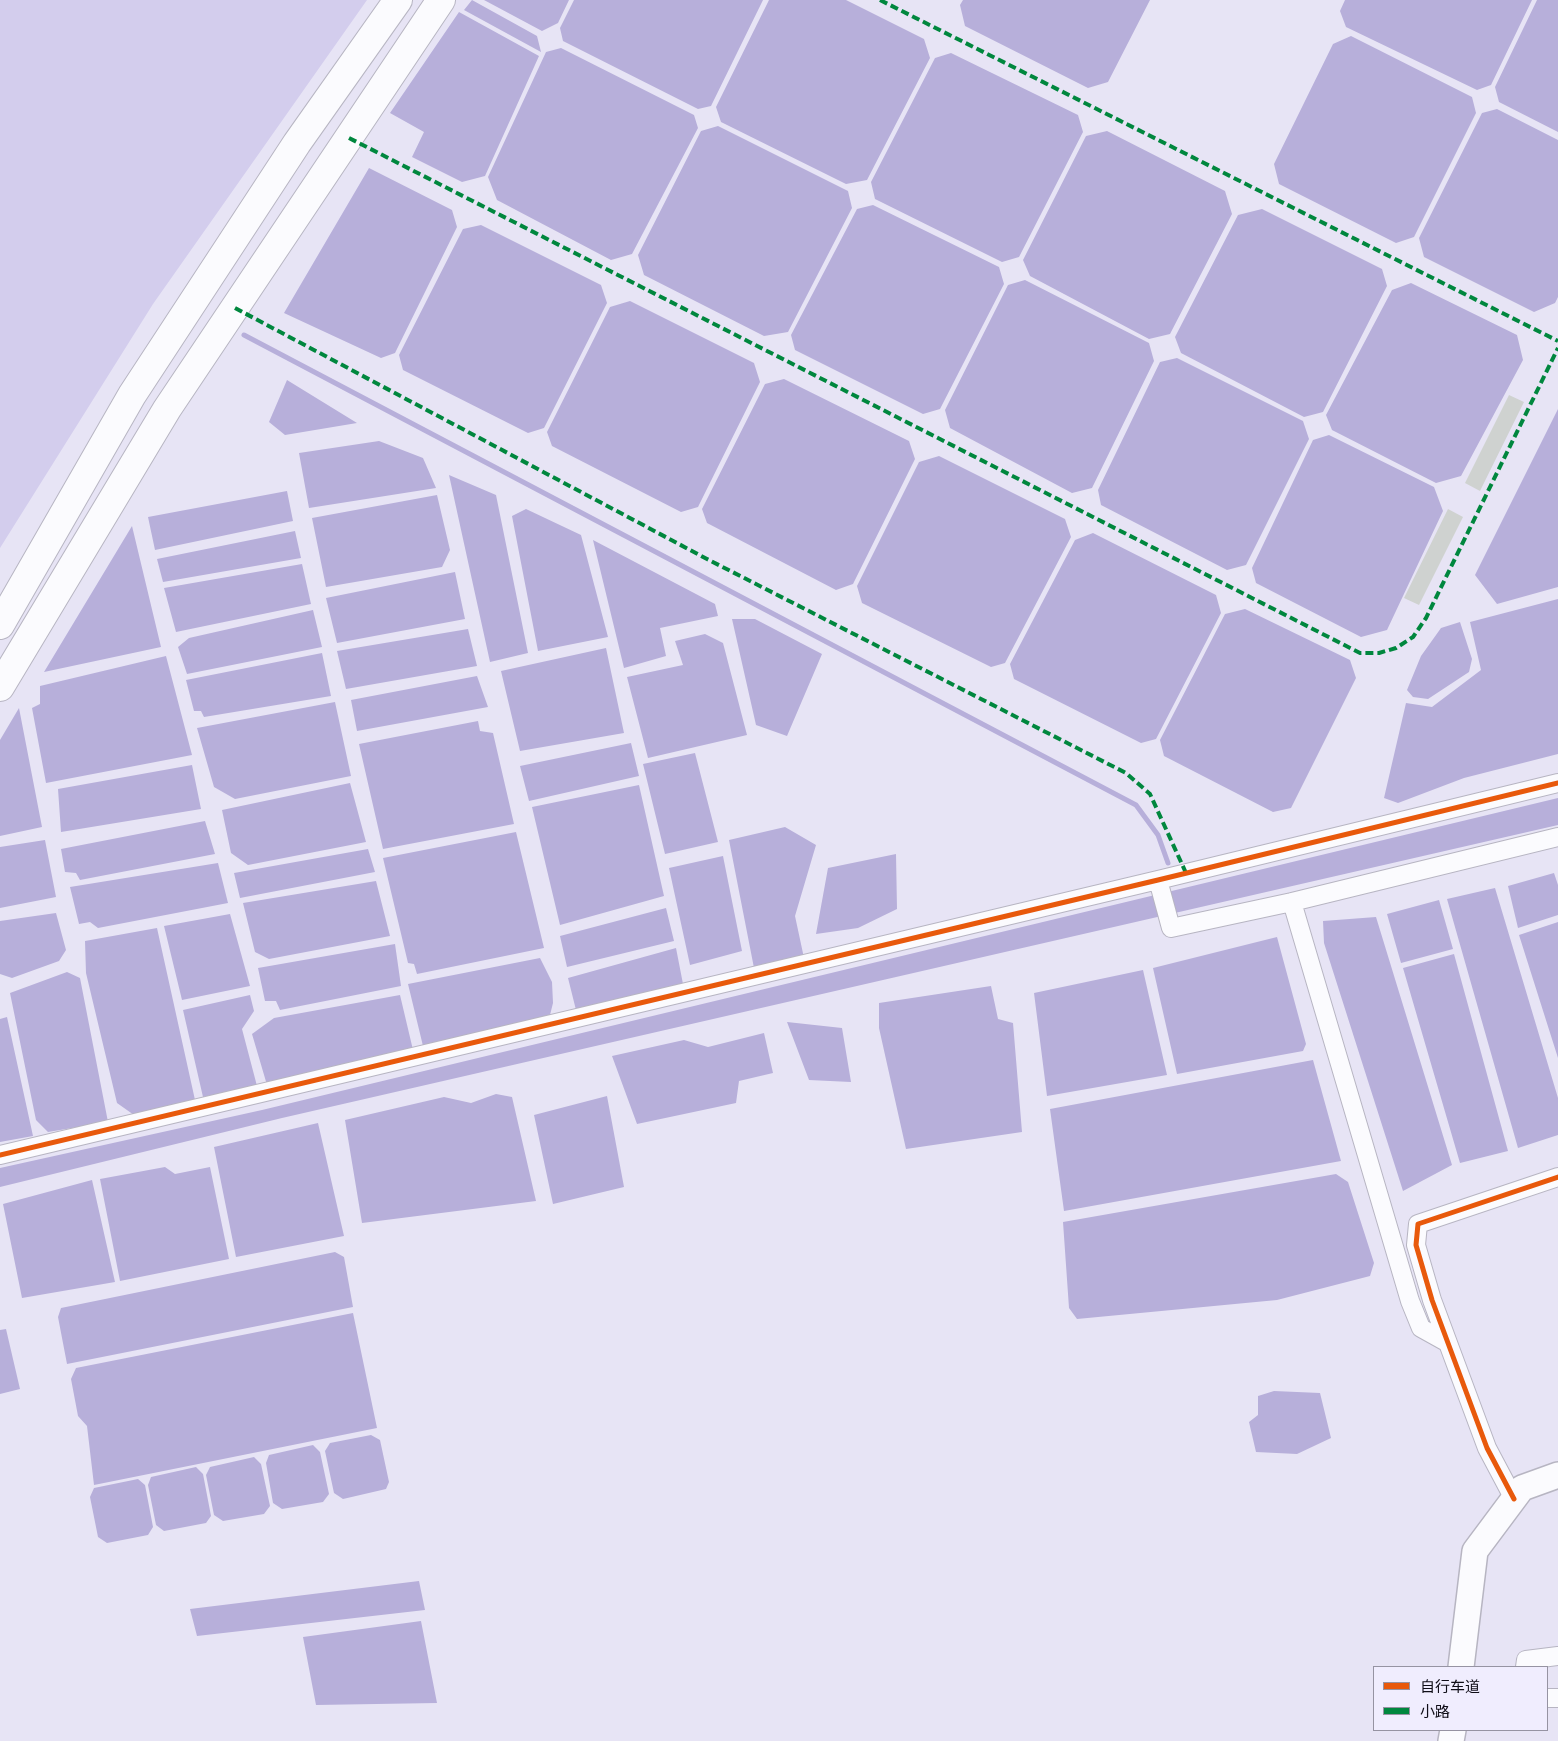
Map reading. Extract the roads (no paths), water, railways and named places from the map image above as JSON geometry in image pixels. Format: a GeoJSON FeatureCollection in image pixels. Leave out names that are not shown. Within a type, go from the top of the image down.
{"type":"FeatureCollection","features":[{"type":"Feature","properties":{"kind":"highway"},"geometry":{"type":"LineString","coordinates":[[0,625],[119,418],[297,143],[398,0]]}},
{"type":"Feature","properties":{"kind":"highway"},"geometry":{"type":"LineString","coordinates":[[0,687],[167,409],[441,0]]}},
{"type":"Feature","properties":{"kind":"highway"},"geometry":{"type":"LineString","coordinates":[[254,208],[286,231]]}},
{"type":"Feature","properties":{"kind":"highway"},"geometry":{"type":"LineString","coordinates":[[119,418],[150,439]]}},
{"type":"Feature","properties":{"kind":"street"},"geometry":{"type":"LineString","coordinates":[[0,1155],[1558,783]]}},
{"type":"Feature","properties":{"kind":"street"},"geometry":{"type":"LineString","coordinates":[[1158,880],[1170,928],[1292,902],[1558,838]]}},
{"type":"Feature","properties":{"kind":"street"},"geometry":{"type":"LineString","coordinates":[[1292,902],[1410,1301],[1421,1328],[1448,1343]]}},
{"type":"Feature","properties":{"kind":"street"},"geometry":{"type":"LineString","coordinates":[[1514,1499],[1487,1448],[1432,1300],[1416,1245],[1418,1224],[1558,1177]]}},
{"type":"Feature","properties":{"kind":"street"},"geometry":{"type":"LineString","coordinates":[[1461,1666],[1475,1551],[1522,1488],[1558,1475]]}},
{"type":"Feature","properties":{"kind":"street"},"geometry":{"type":"LineString","coordinates":[[1525,1666],[1526,1660],[1558,1656]]}},
{"type":"Feature","properties":{"kind":"waterway"},"geometry":{"type":"LineString","coordinates":[[244,335],[1136,805],[1158,835],[1168,863]]}}]}
